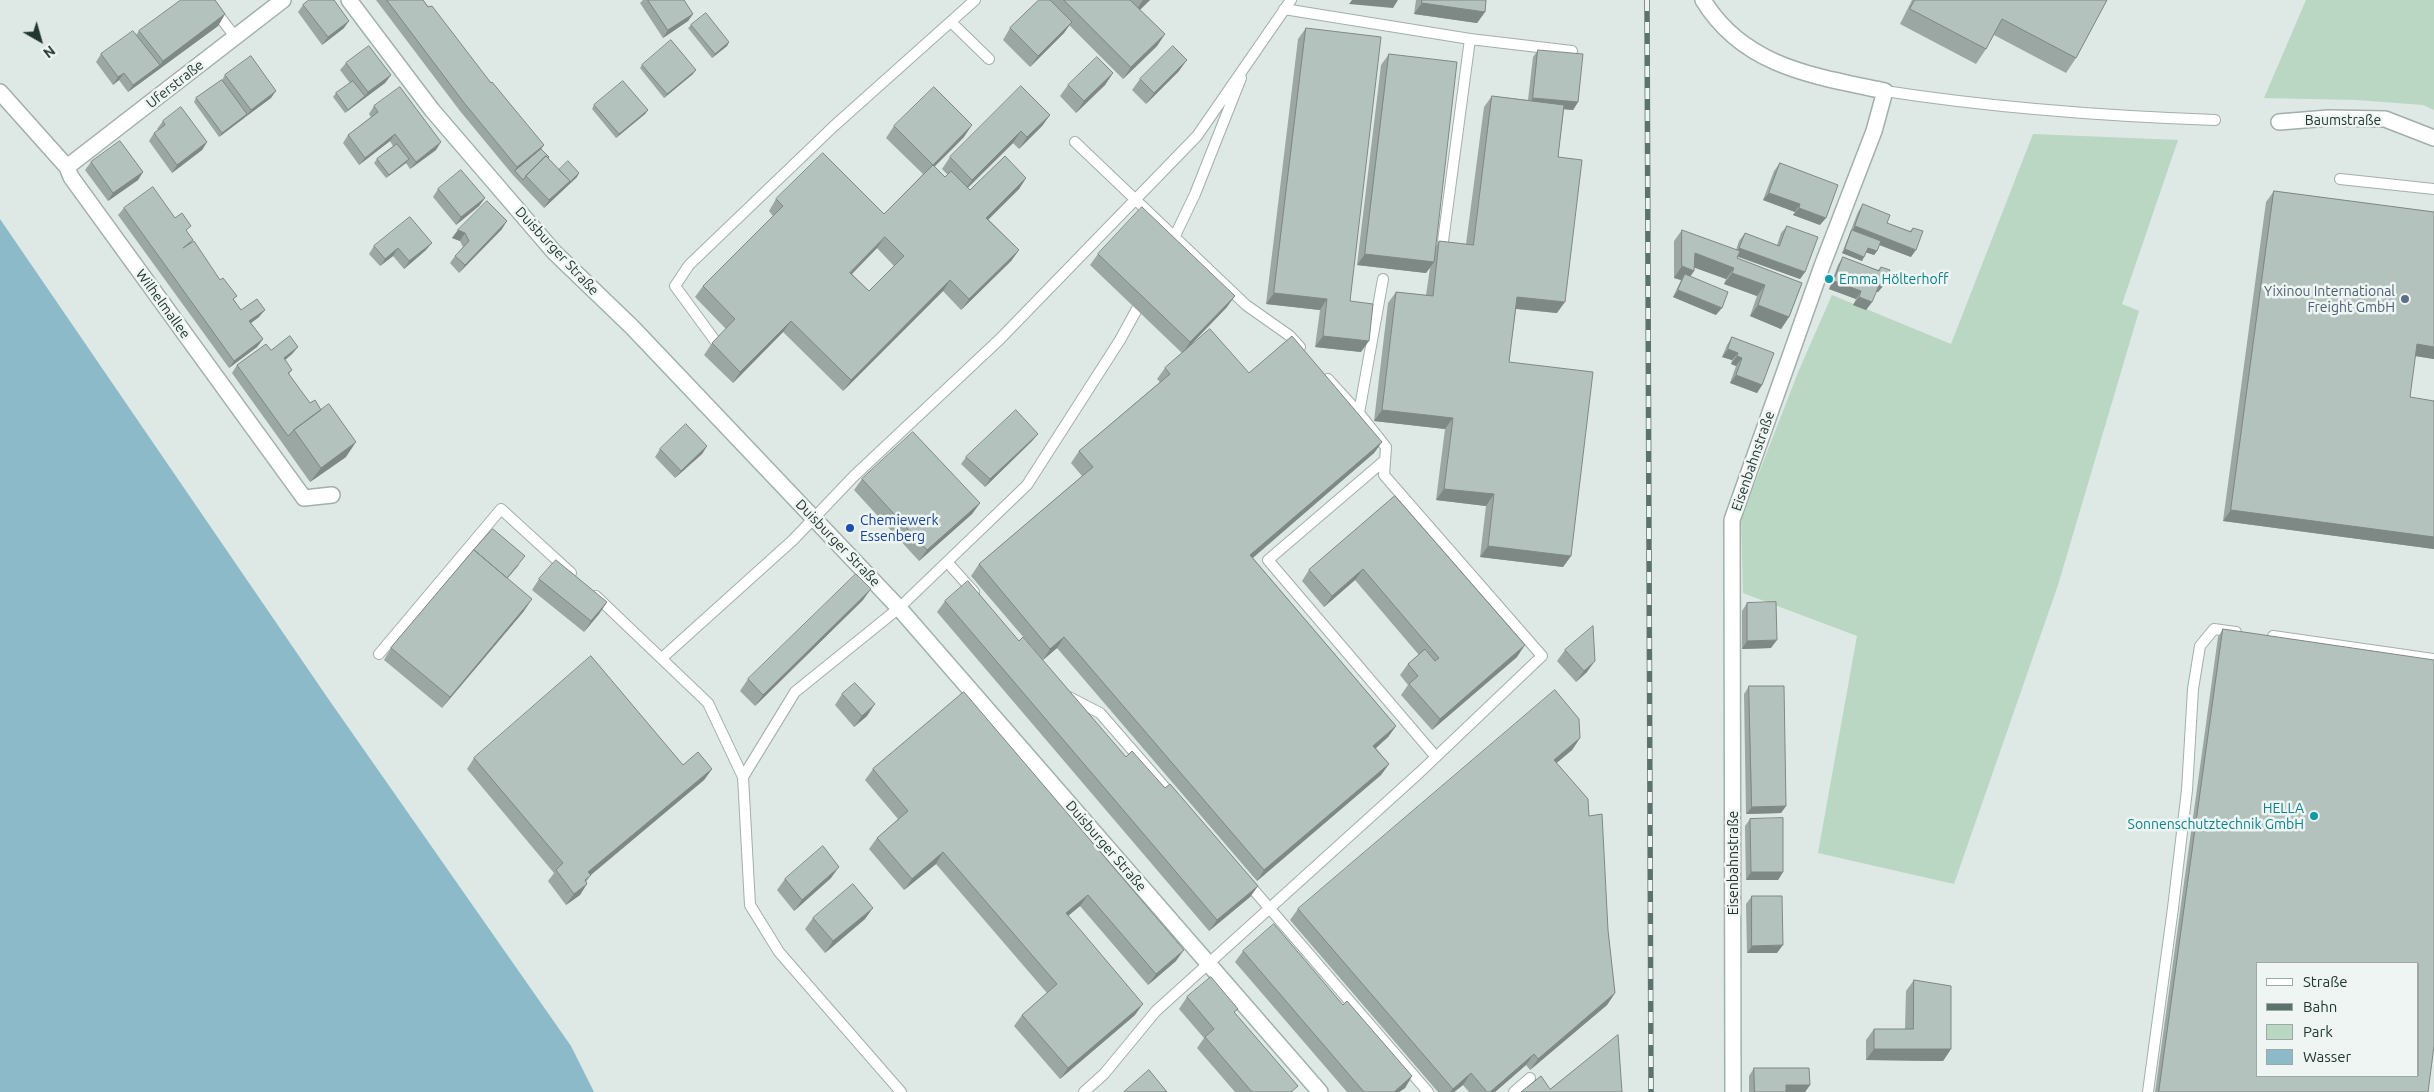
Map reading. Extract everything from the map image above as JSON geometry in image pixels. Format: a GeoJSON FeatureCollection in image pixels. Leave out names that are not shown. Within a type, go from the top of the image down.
{"type":"FeatureCollection","features":[{"type":"Feature","properties":{"kind":"street","name":"Uferstraße"},"geometry":{"type":"LineString","coordinates":[[66,167],[283,0]]}},
{"type":"Feature","properties":{"kind":"street","name":"Duisburger Straße"},"geometry":{"type":"LineString","coordinates":[[349,0],[432,110],[554,252],[632,327],[900,608],[1320,1092]]}},
{"type":"Feature","properties":{"kind":"street"},"geometry":{"type":"LineString","coordinates":[[1703,0],[1720,25],[1742,44],[1764,57],[1796,72],[1885,91]]}},
{"type":"Feature","properties":{"kind":"street","name":"Eisenbahnstraße"},"geometry":{"type":"LineString","coordinates":[[1733,1092],[1732,520],[1822,266],[1874,132],[1885,91]]}},
{"type":"Feature","properties":{"kind":"street","name":"Wilhelmallee"},"geometry":{"type":"LineString","coordinates":[[0,92],[66,167],[71,177],[304,498],[332,495]]}},
{"type":"Feature","properties":{"kind":"street","name":"Baumstraße"},"geometry":{"type":"LineString","coordinates":[[2278,122],[2329,118],[2385,119],[2434,138]]}},
{"type":"Feature","properties":{"kind":"lane"},"geometry":{"type":"LineString","coordinates":[[207,0],[236,38]]}},
{"type":"Feature","properties":{"kind":"lane"},"geometry":{"type":"LineString","coordinates":[[716,342],[675,286],[689,265],[834,126],[976,0]]}},
{"type":"Feature","properties":{"kind":"lane"},"geometry":{"type":"LineString","coordinates":[[662,658],[793,540],[854,476],[1000,339],[1197,136],[1291,0]]}},
{"type":"Feature","properties":{"kind":"lane"},"geometry":{"type":"LineString","coordinates":[[1284,9],[1470,39],[1572,51]]}},
{"type":"Feature","properties":{"kind":"lane"},"geometry":{"type":"LineString","coordinates":[[951,22],[989,59]]}},
{"type":"Feature","properties":{"kind":"lane"},"geometry":{"type":"LineString","coordinates":[[1443,241],[1470,39]]}},
{"type":"Feature","properties":{"kind":"lane"},"geometry":{"type":"LineString","coordinates":[[1169,248],[1194,194],[1248,61]]}},
{"type":"Feature","properties":{"kind":"lane"},"geometry":{"type":"LineString","coordinates":[[1885,91],[1961,103],[2097,116],[2215,120]]}},
{"type":"Feature","properties":{"kind":"lane"},"geometry":{"type":"LineString","coordinates":[[1075,142],[1246,305],[1290,336],[1309,357]]}},
{"type":"Feature","properties":{"kind":"lane"},"geometry":{"type":"LineString","coordinates":[[2340,178],[2434,189]]}},
{"type":"Feature","properties":{"kind":"lane"},"geometry":{"type":"LineString","coordinates":[[1358,413],[1382,279]]}},
{"type":"Feature","properties":{"kind":"lane"},"geometry":{"type":"LineString","coordinates":[[743,777],[795,692],[900,608],[1027,485],[1120,340],[1136,309]]}},
{"type":"Feature","properties":{"kind":"lane"},"geometry":{"type":"LineString","coordinates":[[1084,1092],[1104,1074],[1156,1011],[1209,965],[1436,757],[1542,656],[1384,475],[1386,448],[1321,371]]}},
{"type":"Feature","properties":{"kind":"lane"},"geometry":{"type":"LineString","coordinates":[[1385,460],[1268,560],[1436,757]]}},
{"type":"Feature","properties":{"kind":"lane"},"geometry":{"type":"LineString","coordinates":[[379,654],[501,509],[708,703],[743,777],[750,905],[779,952],[901,1092]]}},
{"type":"Feature","properties":{"kind":"lane"},"geometry":{"type":"LineString","coordinates":[[948,563],[980,599]]}},
{"type":"Feature","properties":{"kind":"lane"},"geometry":{"type":"LineString","coordinates":[[2148,1092],[2174,908],[2186,790],[2193,689],[2200,646],[2214,629],[2243,632]]}},
{"type":"Feature","properties":{"kind":"lane"},"geometry":{"type":"LineString","coordinates":[[2263,635],[2434,659]]}},
{"type":"Feature","properties":{"kind":"lane"},"geometry":{"type":"LineString","coordinates":[[1062,694],[1100,714],[1179,804]]}},
{"type":"Feature","properties":{"kind":"lane"},"geometry":{"type":"LineString","coordinates":[[1238,871],[1428,1092]]}},
{"type":"Feature","properties":{"kind":"lane"},"geometry":{"type":"LineString","coordinates":[[1514,1092],[1530,1078]]}},
{"type":"Feature","properties":{"kind":"green space"},"geometry":{"type":"Polygon","coordinates":[[[2306,0],[2434,0],[2434,110],[2423,105],[2357,100],[2264,98],[2306,0]]]}},
{"type":"Feature","properties":{"kind":"green space"},"geometry":{"type":"Polygon","coordinates":[[[2033,134],[2178,140],[2122,304],[2139,311],[2058,585],[1954,884],[1818,853],[1857,636],[1743,593],[1741,519],[1799,370],[1832,295],[1951,344],[2033,134]]]}},
{"type":"Feature","properties":{"kind":"water"},"geometry":{"type":"Polygon","coordinates":[[[0,219],[327,697],[571,1046],[594,1092],[0,1092],[0,219]]]}},
{"type":"Feature","properties":{"kind":"building"},"geometry":{"type":"Polygon","coordinates":[[[181,0],[215,0],[225,14],[163,61],[139,31],[181,0]]]}},
{"type":"Feature","properties":{"kind":"building"},"geometry":{"type":"Polygon","coordinates":[[[309,0],[334,0],[349,21],[328,37],[303,5],[309,0]]]}},
{"type":"Feature","properties":{"kind":"building"},"geometry":{"type":"Polygon","coordinates":[[[387,0],[423,0],[428,7],[432,6],[491,83],[544,145],[517,167],[465,104],[387,0]]]}},
{"type":"Feature","properties":{"kind":"building"},"geometry":{"type":"Polygon","coordinates":[[[648,0],[684,0],[693,14],[668,30],[648,0]]]}},
{"type":"Feature","properties":{"kind":"building"},"geometry":{"type":"Polygon","coordinates":[[[1039,0],[1050,0],[1072,22],[1038,56],[1010,28],[1039,0]]]}},
{"type":"Feature","properties":{"kind":"building"},"geometry":{"type":"Polygon","coordinates":[[[1064,0],[1130,0],[1165,34],[1131,67],[1064,0]]]}},
{"type":"Feature","properties":{"kind":"building"},"geometry":{"type":"Polygon","coordinates":[[[1422,0],[1486,0],[1485,12],[1422,3],[1422,0]]]}},
{"type":"Feature","properties":{"kind":"building"},"geometry":{"type":"Polygon","coordinates":[[[1915,0],[2107,0],[2076,58],[2002,19],[1986,49],[1910,9],[1915,0]]]}},
{"type":"Feature","properties":{"kind":"building"},"geometry":{"type":"Polygon","coordinates":[[[706,13],[729,42],[715,54],[691,25],[706,13]]]}},
{"type":"Feature","properties":{"kind":"building"},"geometry":{"type":"Polygon","coordinates":[[[1306,28],[1381,37],[1350,301],[1373,304],[1369,341],[1323,336],[1327,299],[1274,293],[1306,28]]]}},
{"type":"Feature","properties":{"kind":"building"},"geometry":{"type":"Polygon","coordinates":[[[133,31],[160,65],[133,85],[124,73],[118,77],[101,54],[133,31]]]}},
{"type":"Feature","properties":{"kind":"building"},"geometry":{"type":"Polygon","coordinates":[[[671,40],[696,70],[667,94],[642,65],[671,40]]]}},
{"type":"Feature","properties":{"kind":"building"},"geometry":{"type":"Polygon","coordinates":[[[369,46],[391,75],[368,92],[346,63],[369,46]]]}},
{"type":"Feature","properties":{"kind":"building"},"geometry":{"type":"Polygon","coordinates":[[[1173,46],[1187,60],[1154,93],[1140,79],[1173,46]]]}},
{"type":"Feature","properties":{"kind":"building"},"geometry":{"type":"Polygon","coordinates":[[[1538,50],[1583,54],[1578,102],[1533,98],[1538,50]]]}},
{"type":"Feature","properties":{"kind":"building"},"geometry":{"type":"Polygon","coordinates":[[[1389,54],[1457,62],[1434,262],[1365,254],[1389,54]]]}},
{"type":"Feature","properties":{"kind":"building"},"geometry":{"type":"Polygon","coordinates":[[[251,56],[276,91],[251,110],[225,75],[251,56]]]}},
{"type":"Feature","properties":{"kind":"building"},"geometry":{"type":"Polygon","coordinates":[[[1097,57],[1113,73],[1084,101],[1068,85],[1097,57]]]}},
{"type":"Feature","properties":{"kind":"building"},"geometry":{"type":"Polygon","coordinates":[[[222,80],[247,114],[222,133],[196,98],[222,80]]]}},
{"type":"Feature","properties":{"kind":"building"},"geometry":{"type":"Polygon","coordinates":[[[353,81],[365,96],[348,110],[336,93],[353,81]]]}},
{"type":"Feature","properties":{"kind":"building"},"geometry":{"type":"Polygon","coordinates":[[[623,81],[648,110],[619,134],[594,105],[623,81]]]}},
{"type":"Feature","properties":{"kind":"building"},"geometry":{"type":"Polygon","coordinates":[[[1021,86],[1050,115],[1027,137],[1021,131],[972,180],[950,157],[1021,86]]]}},
{"type":"Feature","properties":{"kind":"building"},"geometry":{"type":"Polygon","coordinates":[[[400,87],[441,142],[416,162],[395,134],[365,158],[348,135],[378,112],[374,106],[400,87]]]}},
{"type":"Feature","properties":{"kind":"building"},"geometry":{"type":"Polygon","coordinates":[[[934,87],[972,125],[933,165],[894,126],[934,87]]]}},
{"type":"Feature","properties":{"kind":"building"},"geometry":{"type":"Polygon","coordinates":[[[1492,96],[1564,105],[1558,157],[1582,160],[1565,302],[1517,297],[1509,362],[1593,372],[1571,556],[1488,546],[1494,494],[1444,489],[1453,418],[1382,410],[1396,292],[1433,296],[1439,241],[1473,245],[1492,96]]]}},
{"type":"Feature","properties":{"kind":"building"},"geometry":{"type":"Polygon","coordinates":[[[181,107],[207,142],[177,165],[154,133],[165,125],[163,121],[181,107]]]}},
{"type":"Feature","properties":{"kind":"building"},"geometry":{"type":"Polygon","coordinates":[[[120,141],[143,172],[113,193],[91,162],[120,141]]]}},
{"type":"Feature","properties":{"kind":"building"},"geometry":{"type":"Polygon","coordinates":[[[397,144],[409,159],[389,175],[377,159],[397,144]]]}},
{"type":"Feature","properties":{"kind":"building"},"geometry":{"type":"Polygon","coordinates":[[[541,149],[549,157],[546,156],[523,180],[515,171],[541,149]]]}},
{"type":"Feature","properties":{"kind":"building"},"geometry":{"type":"Polygon","coordinates":[[[823,153],[884,214],[933,165],[945,177],[951,171],[970,190],[1005,156],[1026,178],[986,218],[1019,250],[969,299],[950,280],[851,380],[791,321],[740,372],[712,343],[735,319],[703,286],[783,206],[776,199],[823,153]],[[885,237],[850,273],[869,291],[904,256],[885,237]]]}},
{"type":"Feature","properties":{"kind":"building"},"geometry":{"type":"Polygon","coordinates":[[[546,156],[570,181],[549,200],[526,176],[546,156]]]}},
{"type":"Feature","properties":{"kind":"building"},"geometry":{"type":"Polygon","coordinates":[[[568,161],[579,173],[567,185],[570,181],[559,170],[568,161]]]}},
{"type":"Feature","properties":{"kind":"building"},"geometry":{"type":"Polygon","coordinates":[[[1780,163],[1838,185],[1826,218],[1799,208],[1800,204],[1769,193],[1780,163]]]}},
{"type":"Feature","properties":{"kind":"building"},"geometry":{"type":"Polygon","coordinates":[[[461,170],[485,198],[461,217],[438,189],[461,170]]]}},
{"type":"Feature","properties":{"kind":"building"},"geometry":{"type":"Polygon","coordinates":[[[153,187],[175,218],[182,213],[191,226],[186,230],[193,240],[183,248],[194,241],[220,280],[223,278],[237,296],[233,299],[241,310],[257,299],[265,310],[249,321],[263,339],[234,361],[124,208],[153,187]]]}},
{"type":"Feature","properties":{"kind":"building"},"geometry":{"type":"Polygon","coordinates":[[[2274,191],[2434,212],[2434,347],[2417,344],[2410,397],[2434,401],[2434,537],[2231,510],[2274,191]]]}},
{"type":"Feature","properties":{"kind":"building"},"geometry":{"type":"Polygon","coordinates":[[[487,201],[507,221],[465,265],[455,256],[469,241],[465,233],[458,230],[487,201]]]}},
{"type":"Feature","properties":{"kind":"building"},"geometry":{"type":"Polygon","coordinates":[[[1863,204],[1890,215],[1887,223],[1911,232],[1913,228],[1923,231],[1916,250],[1855,226],[1863,204]]]}},
{"type":"Feature","properties":{"kind":"building"},"geometry":{"type":"Polygon","coordinates":[[[1142,207],[1235,296],[1190,342],[1098,254],[1142,207]]]}},
{"type":"Feature","properties":{"kind":"building"},"geometry":{"type":"Polygon","coordinates":[[[410,217],[432,243],[409,261],[398,248],[385,259],[374,246],[410,217]]]}},
{"type":"Feature","properties":{"kind":"building"},"geometry":{"type":"Polygon","coordinates":[[[1787,226],[1818,237],[1805,272],[1739,248],[1745,233],[1779,246],[1787,226]]]}},
{"type":"Feature","properties":{"kind":"building"},"geometry":{"type":"Polygon","coordinates":[[[1682,230],[1740,251],[1737,258],[1802,283],[1789,317],[1758,305],[1765,285],[1732,273],[1734,268],[1695,253],[1694,271],[1682,266],[1682,230]]]}},
{"type":"Feature","properties":{"kind":"building"},"geometry":{"type":"Polygon","coordinates":[[[1852,230],[1881,241],[1877,251],[1868,248],[1864,257],[1845,249],[1852,230]]]}},
{"type":"Feature","properties":{"kind":"building"},"geometry":{"type":"Polygon","coordinates":[[[1843,257],[1879,271],[1881,267],[1890,270],[1884,285],[1880,283],[1872,302],[1859,297],[1861,291],[1834,281],[1843,257]]]}},
{"type":"Feature","properties":{"kind":"building"},"geometry":{"type":"Polygon","coordinates":[[[1685,274],[1728,292],[1722,308],[1678,290],[1685,274]]]}},
{"type":"Feature","properties":{"kind":"building"},"geometry":{"type":"Polygon","coordinates":[[[1210,329],[1249,373],[1292,336],[1382,442],[1250,555],[1396,726],[1373,746],[1389,764],[1264,870],[1064,637],[1050,649],[979,564],[1093,467],[1079,451],[1170,374],[1165,368],[1210,329]]]}},
{"type":"Feature","properties":{"kind":"building"},"geometry":{"type":"Polygon","coordinates":[[[290,336],[298,347],[284,358],[292,370],[288,373],[310,403],[315,400],[321,410],[288,436],[237,365],[266,344],[271,350],[290,336]]]}},
{"type":"Feature","properties":{"kind":"building"},"geometry":{"type":"Polygon","coordinates":[[[1732,337],[1774,353],[1762,385],[1736,375],[1742,358],[1737,356],[1738,353],[1728,349],[1732,337]]]}},
{"type":"Feature","properties":{"kind":"building"},"geometry":{"type":"Polygon","coordinates":[[[329,404],[356,442],[321,468],[294,430],[329,404]]]}},
{"type":"Feature","properties":{"kind":"building"},"geometry":{"type":"Polygon","coordinates":[[[1016,410],[1038,434],[990,479],[966,457],[1016,410]]]}},
{"type":"Feature","properties":{"kind":"building"},"geometry":{"type":"Polygon","coordinates":[[[686,424],[707,446],[681,471],[660,449],[686,424]]]}},
{"type":"Feature","properties":{"kind":"building"},"geometry":{"type":"Polygon","coordinates":[[[913,432],[980,503],[927,550],[862,479],[913,432]]]}},
{"type":"Feature","properties":{"kind":"building"},"geometry":{"type":"Polygon","coordinates":[[[1395,496],[1525,645],[1440,719],[1409,684],[1418,676],[1408,664],[1425,649],[1435,661],[1439,658],[1363,569],[1332,596],[1309,570],[1395,496]]]}},
{"type":"Feature","properties":{"kind":"building"},"geometry":{"type":"Polygon","coordinates":[[[493,529],[525,556],[507,578],[474,550],[493,529]]]}},
{"type":"Feature","properties":{"kind":"building"},"geometry":{"type":"Polygon","coordinates":[[[474,550],[532,599],[450,697],[391,648],[474,550]]]}},
{"type":"Feature","properties":{"kind":"building"},"geometry":{"type":"Polygon","coordinates":[[[556,560],[607,602],[591,621],[539,579],[556,560]]]}},
{"type":"Feature","properties":{"kind":"building"},"geometry":{"type":"Polygon","coordinates":[[[856,574],[871,589],[763,695],[748,679],[856,574]]]}},
{"type":"Feature","properties":{"kind":"building"},"geometry":{"type":"Polygon","coordinates":[[[968,581],[1019,641],[1023,637],[1126,757],[1132,751],[1165,788],[1170,784],[1258,886],[1217,920],[945,601],[968,581]]]}},
{"type":"Feature","properties":{"kind":"building"},"geometry":{"type":"Polygon","coordinates":[[[1776,602],[1777,640],[1747,641],[1747,603],[1776,602]]]}},
{"type":"Feature","properties":{"kind":"building"},"geometry":{"type":"Polygon","coordinates":[[[1593,626],[1595,661],[1584,671],[1565,650],[1593,626]]]}},
{"type":"Feature","properties":{"kind":"building","name":"HELLA Sonnenschutztechnik GmbH"},"geometry":{"type":"Polygon","coordinates":[[[2223,629],[2434,660],[2434,1046],[2428,1092],[2159,1092],[2223,629]]]}},
{"type":"Feature","properties":{"kind":"building"},"geometry":{"type":"Polygon","coordinates":[[[591,656],[683,765],[698,752],[712,769],[588,872],[591,875],[585,880],[587,884],[574,894],[556,870],[563,863],[474,758],[591,656]]]}},
{"type":"Feature","properties":{"kind":"building"},"geometry":{"type":"Polygon","coordinates":[[[855,683],[875,704],[862,716],[842,694],[855,683]]]}},
{"type":"Feature","properties":{"kind":"building"},"geometry":{"type":"Polygon","coordinates":[[[1749,686],[1784,686],[1786,806],[1752,807],[1749,686]]]}},
{"type":"Feature","properties":{"kind":"building"},"geometry":{"type":"Polygon","coordinates":[[[1555,690],[1579,719],[1580,738],[1554,760],[1588,799],[1589,816],[1602,814],[1608,930],[1615,993],[1538,1059],[1534,1054],[1490,1092],[1487,1092],[1471,1073],[1453,1089],[1298,909],[1555,690]]]}},
{"type":"Feature","properties":{"kind":"building"},"geometry":{"type":"Polygon","coordinates":[[[964,692],[1184,950],[1156,974],[1088,895],[1066,913],[1143,1004],[1068,1068],[1022,1015],[1057,984],[943,852],[912,879],[877,838],[908,811],[873,769],[964,692]]]}},
{"type":"Feature","properties":{"kind":"building"},"geometry":{"type":"Polygon","coordinates":[[[1783,818],[1783,872],[1751,872],[1750,819],[1783,818]]]}},
{"type":"Feature","properties":{"kind":"building"},"geometry":{"type":"Polygon","coordinates":[[[823,846],[839,867],[802,900],[785,879],[823,846]]]}},
{"type":"Feature","properties":{"kind":"building"},"geometry":{"type":"Polygon","coordinates":[[[853,884],[873,908],[833,941],[813,918],[853,884]]]}},
{"type":"Feature","properties":{"kind":"building"},"geometry":{"type":"Polygon","coordinates":[[[1752,896],[1782,896],[1783,945],[1752,946],[1752,896]]]}},
{"type":"Feature","properties":{"kind":"building"},"geometry":{"type":"Polygon","coordinates":[[[1274,924],[1343,1005],[1347,1001],[1412,1076],[1394,1092],[1364,1092],[1243,951],[1274,924]]]}},
{"type":"Feature","properties":{"kind":"building"},"geometry":{"type":"Polygon","coordinates":[[[1211,977],[1238,1009],[1234,1012],[1298,1086],[1291,1092],[1252,1092],[1205,1037],[1214,1029],[1187,997],[1211,977]]]}},
{"type":"Feature","properties":{"kind":"building"},"geometry":{"type":"Polygon","coordinates":[[[1914,980],[1951,986],[1951,1049],[1874,1049],[1874,1029],[1913,1029],[1914,980]]]}},
{"type":"Feature","properties":{"kind":"building"},"geometry":{"type":"Polygon","coordinates":[[[1618,1035],[1622,1092],[1521,1092],[1541,1076],[1550,1089],[1618,1035]]]}},
{"type":"Feature","properties":{"kind":"building"},"geometry":{"type":"Polygon","coordinates":[[[1754,1068],[1809,1068],[1810,1085],[1786,1085],[1786,1092],[1755,1092],[1754,1068]]]}},
{"type":"Feature","properties":{"kind":"building"},"geometry":{"type":"Polygon","coordinates":[[[1149,1070],[1167,1092],[1124,1092],[1149,1070]]]}},
{"type":"Feature","properties":{"kind":"railway"},"geometry":{"type":"LineString","coordinates":[[1647,0],[1651,1092]]}},
{"type":"Feature","properties":{"kind":"place","name":"Emma Hölterhoff"},"geometry":{"type":"Point","coordinates":[1829,279]}},
{"type":"Feature","properties":{"kind":"place","name":"Yixinou International Freight GmbH"},"geometry":{"type":"Point","coordinates":[2405,299]}},
{"type":"Feature","properties":{"kind":"place","name":"Chemiewerk Essenberg"},"geometry":{"type":"Point","coordinates":[850,528]}},
{"type":"Feature","properties":{"kind":"place","name":"HELLA Sonnenschutztechnik GmbH"},"geometry":{"type":"Point","coordinates":[2314,816]}}]}
